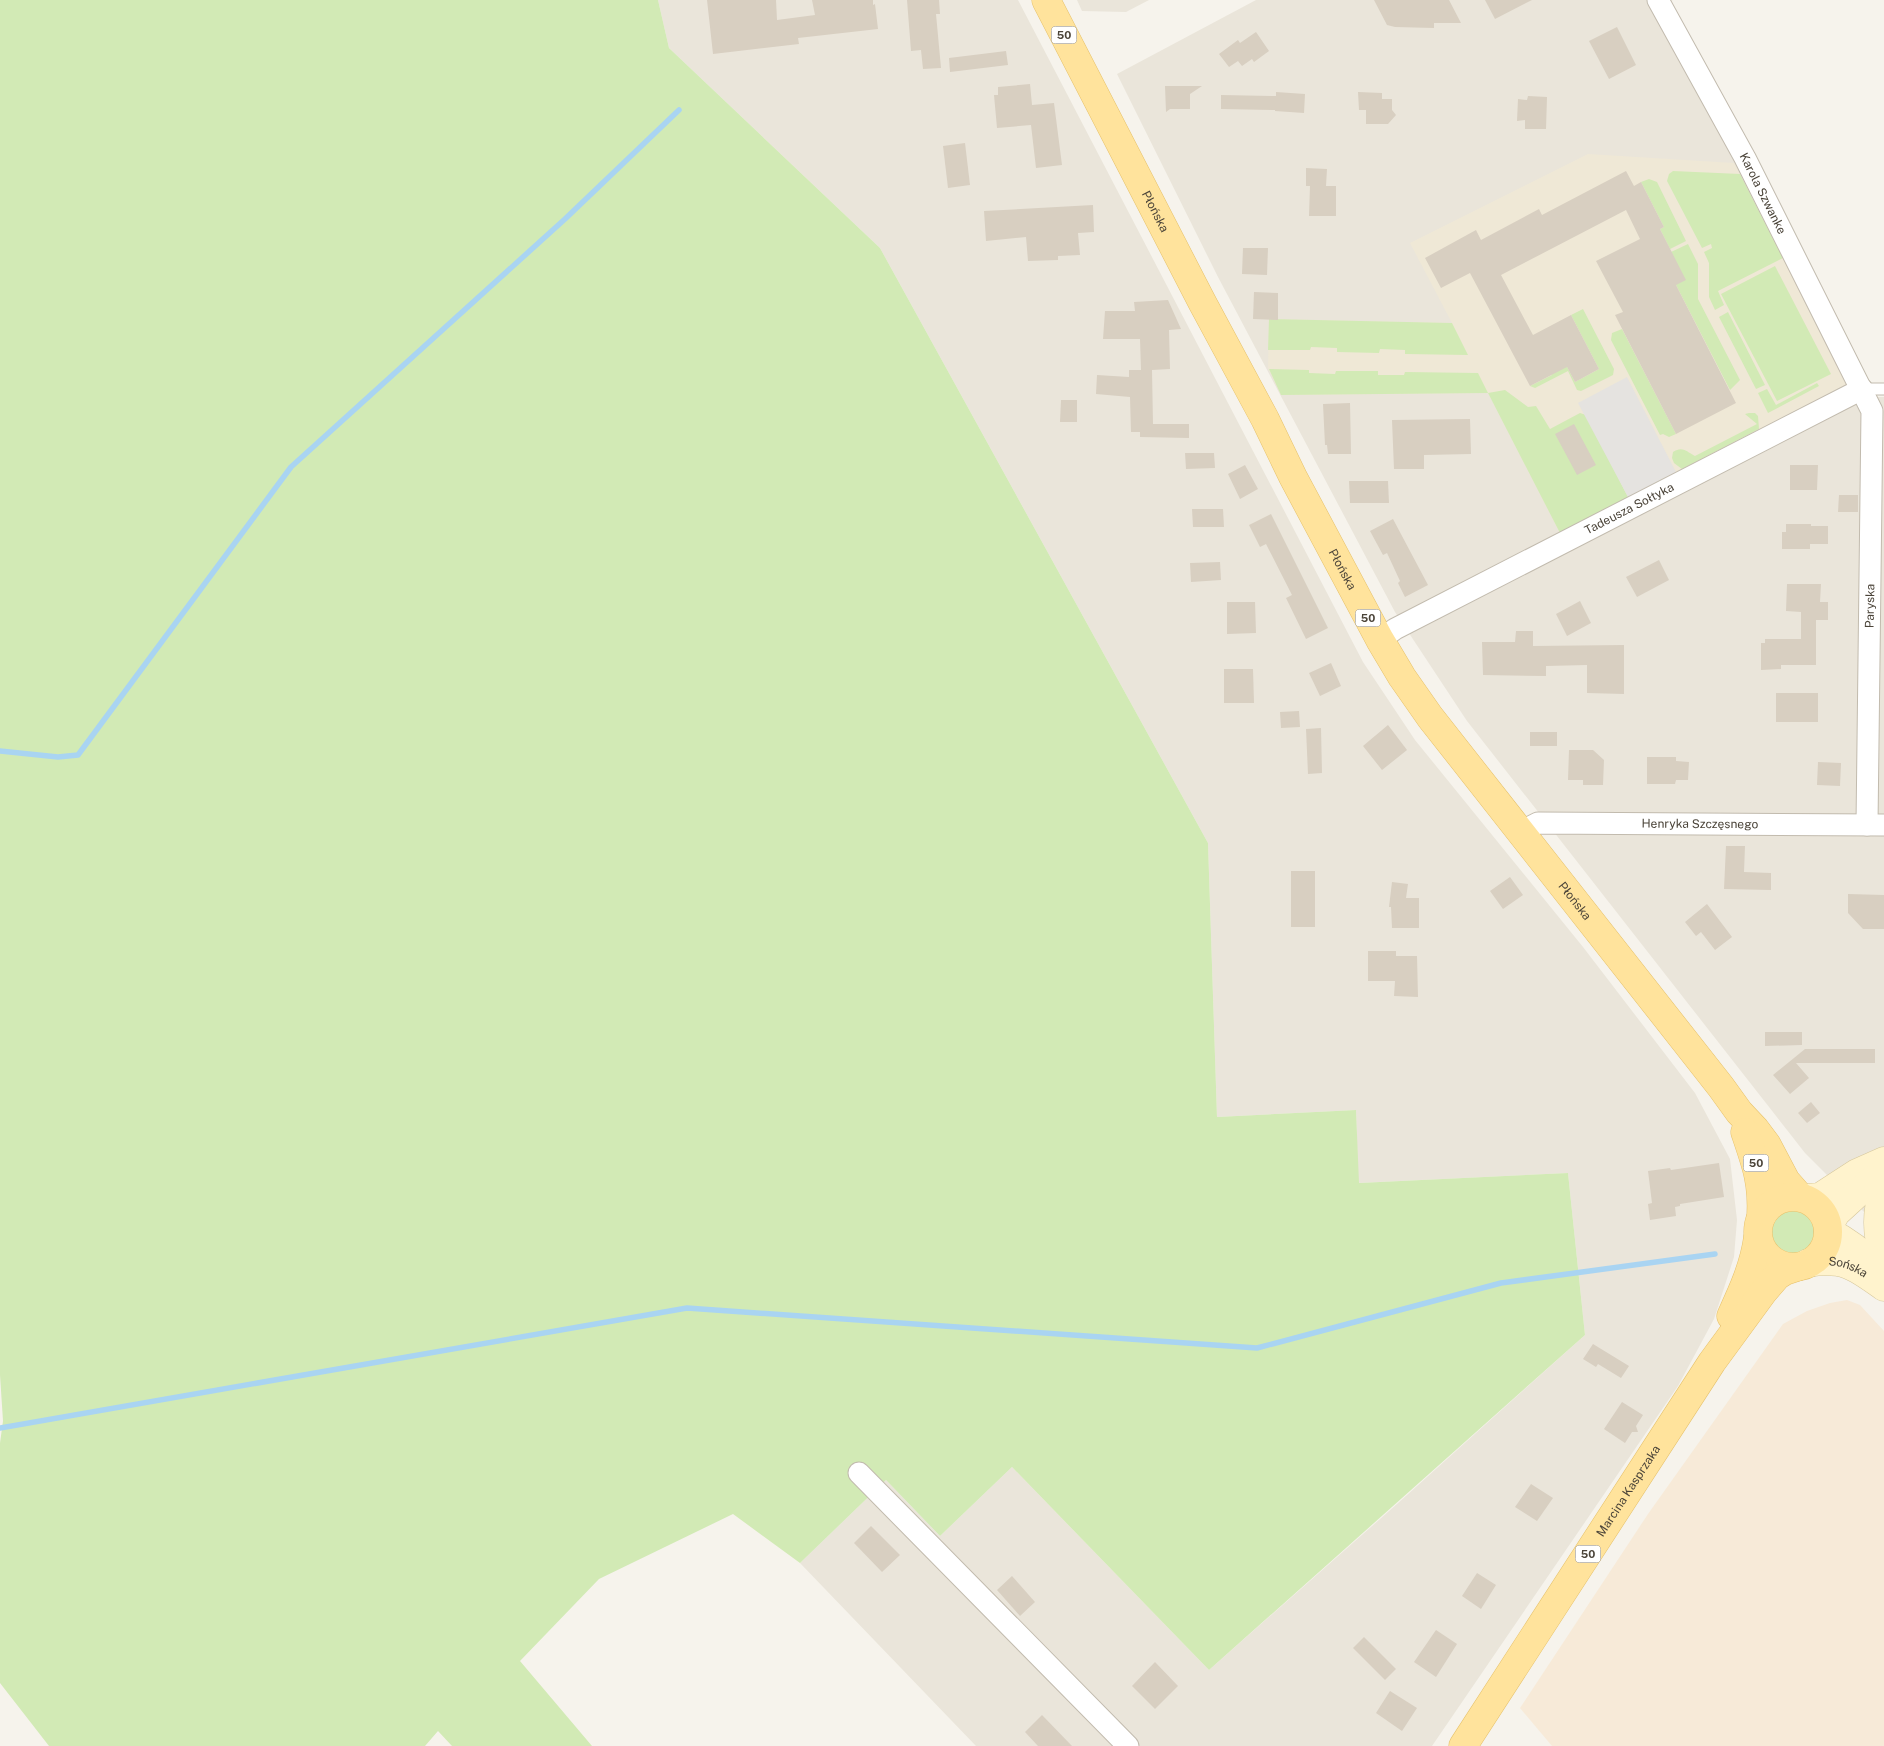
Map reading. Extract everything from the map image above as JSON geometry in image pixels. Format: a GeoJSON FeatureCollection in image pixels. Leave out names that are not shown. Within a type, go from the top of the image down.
{"type":"FeatureCollection","features":[{"type":"Feature","properties":{"kind":"main road","name":"Płońska"},"geometry":{"type":"LineString","coordinates":[[1046,0],[1202,302],[1265,419],[1293,477],[1380,640],[1402,677],[1430,717],[1722,1087],[1739,1112],[1755,1129],[1767,1145],[1786,1181],[1803,1198]]}},
{"type":"Feature","properties":{"kind":"main road","name":"Płońska"},"geometry":{"type":"LineString","coordinates":[[1739,1112],[1760,1175],[1762,1196],[1760,1227]]}},
{"type":"Feature","properties":{"kind":"main road"},"geometry":{"type":"LineString","coordinates":[[1884,1161],[1857,1173],[1820,1197],[1788,1197],[1777,1200],[1767,1208],[1760,1227],[1761,1247],[1771,1260],[1785,1266],[1803,1265],[1818,1256],[1824,1248],[1828,1229],[1836,1212],[1868,1184],[1884,1166]]}},
{"type":"Feature","properties":{"kind":"main road"},"geometry":{"type":"LineString","coordinates":[[1884,1187],[1877,1221],[1878,1236],[1884,1258]]}},
{"type":"Feature","properties":{"kind":"main road"},"geometry":{"type":"LineString","coordinates":[[1803,1198],[1820,1210],[1828,1229]]}},
{"type":"Feature","properties":{"kind":"main road","name":"Marcina Kasprzaka"},"geometry":{"type":"LineString","coordinates":[[1712,1362],[1747,1281],[1755,1258],[1760,1227]]}},
{"type":"Feature","properties":{"kind":"main road","name":"Sońska"},"geometry":{"type":"LineString","coordinates":[[1828,1229],[1871,1261],[1884,1276]]}},
{"type":"Feature","properties":{"kind":"main road","name":"Sońska"},"geometry":{"type":"LineString","coordinates":[[1803,1265],[1826,1260],[1849,1265],[1864,1272],[1884,1287]]}},
{"type":"Feature","properties":{"kind":"main road","name":"Marcina Kasprzaka"},"geometry":{"type":"LineString","coordinates":[[1464,1746],[1712,1362],[1764,1291],[1784,1271],[1803,1265]]}},
{"type":"Feature","properties":{"kind":"street","name":"Karola Szwanke"},"geometry":{"type":"LineString","coordinates":[[1658,0],[1745,158],[1862,390]]}},
{"type":"Feature","properties":{"kind":"street","name":"Tadeusza Sołtyka"},"geometry":{"type":"LineString","coordinates":[[1380,640],[1395,629],[1862,390]]}},
{"type":"Feature","properties":{"kind":"street","name":"Paryska"},"geometry":{"type":"LineString","coordinates":[[1862,390],[1872,411],[1877,635],[1875,825]]}},
{"type":"Feature","properties":{"kind":"street","name":"Henryka Szczęsnego"},"geometry":{"type":"LineString","coordinates":[[1520,832],[1538,823],[1875,825]]}},
{"type":"Feature","properties":{"kind":"street"},"geometry":{"type":"LineString","coordinates":[[859,1473],[1128,1746]]}},
{"type":"Feature","properties":{"kind":"lane","name":"Tadeusza Sołtyka"},"geometry":{"type":"LineString","coordinates":[[1862,390],[1884,389]]}},
{"type":"Feature","properties":{"kind":"shaded area"},"geometry":{"type":"Polygon","coordinates":[[[658,0],[1018,0],[1363,662],[1415,740],[1583,947],[1695,1093],[1730,1159],[1737,1220],[1734,1257],[1714,1319],[1678,1386],[1432,1746],[976,1746],[800,1563],[886,1480],[940,1536],[1012,1467],[1209,1670],[1585,1335],[1568,1173],[1358,1183],[1356,1110],[1217,1117],[1208,843],[880,248],[669,48],[658,0]]]}},
{"type":"Feature","properties":{"kind":"shaded area"},"geometry":{"type":"Polygon","coordinates":[[[1077,0],[1149,0],[1126,12],[1082,11],[1077,0]]]}},
{"type":"Feature","properties":{"kind":"shaded area"},"geometry":{"type":"Polygon","coordinates":[[[1256,0],[1673,0],[1652,6],[1877,397],[1884,397],[1884,1229],[1882,1230],[1805,1153],[1467,721],[1395,612],[1218,277],[1117,74],[1256,0]]]}},
{"type":"Feature","properties":{"kind":"shaded area"},"geometry":{"type":"Polygon","coordinates":[[[1588,154],[1734,163],[1849,383],[1560,533],[1488,393],[1281,395],[1268,368],[1269,319],[1452,323],[1410,243],[1588,154]]]}},
{"type":"Feature","properties":{"kind":"shaded area"},"geometry":{"type":"Polygon","coordinates":[[[1627,377],[1676,472],[1628,497],[1578,403],[1627,377]]]}},
{"type":"Feature","properties":{"kind":"shaded area"},"geometry":{"type":"Polygon","coordinates":[[[1847,1300],[1860,1305],[1884,1331],[1884,1746],[1552,1746],[1520,1708],[1648,1514],[1783,1324],[1807,1311],[1830,1303],[1847,1300]]]}},
{"type":"Feature","properties":{"kind":"green space"},"geometry":{"type":"Polygon","coordinates":[[[0,0],[658,0],[669,48],[880,248],[1208,843],[1217,1117],[1356,1110],[1359,1183],[1568,1173],[1585,1335],[1209,1670],[1012,1467],[940,1536],[886,1480],[800,1563],[733,1514],[599,1579],[520,1661],[592,1746],[452,1746],[438,1731],[425,1746],[49,1746],[0,1683],[0,1443],[3,1421],[0,1375],[0,0]]]}},
{"type":"Feature","properties":{"kind":"green space"},"geometry":{"type":"Polygon","coordinates":[[[1673,171],[1740,174],[1783,258],[1718,291],[1724,305],[1715,310],[1709,297],[1709,263],[1704,252],[1712,248],[1711,244],[1702,248],[1667,181],[1669,174],[1673,171]]]}},
{"type":"Feature","properties":{"kind":"green space"},"geometry":{"type":"Polygon","coordinates":[[[1649,179],[1657,182],[1686,241],[1670,249],[1660,229],[1664,227],[1641,182],[1649,179]]]}},
{"type":"Feature","properties":{"kind":"green space"},"geometry":{"type":"Polygon","coordinates":[[[1688,244],[1698,264],[1698,299],[1740,380],[1730,390],[1676,285],[1671,252],[1688,244]]]}},
{"type":"Feature","properties":{"kind":"green space"},"geometry":{"type":"Polygon","coordinates":[[[1775,266],[1831,374],[1777,401],[1721,294],[1775,266]]]}},
{"type":"Feature","properties":{"kind":"green space"},"geometry":{"type":"Polygon","coordinates":[[[1583,309],[1614,369],[1613,375],[1581,391],[1577,390],[1568,371],[1535,388],[1530,386],[1552,375],[1543,356],[1557,348],[1575,382],[1599,369],[1571,315],[1583,309]]]}},
{"type":"Feature","properties":{"kind":"green space"},"geometry":{"type":"Polygon","coordinates":[[[1728,312],[1765,385],[1756,389],[1719,317],[1728,312]]]}},
{"type":"Feature","properties":{"kind":"green space"},"geometry":{"type":"Polygon","coordinates":[[[1269,319],[1452,323],[1468,355],[1405,354],[1405,350],[1380,349],[1379,353],[1337,352],[1337,348],[1311,347],[1310,350],[1268,350],[1269,319]]]}},
{"type":"Feature","properties":{"kind":"green space"},"geometry":{"type":"Polygon","coordinates":[[[1622,329],[1676,434],[1669,437],[1663,434],[1660,435],[1611,340],[1612,333],[1622,329]]]}},
{"type":"Feature","properties":{"kind":"green space"},"geometry":{"type":"Polygon","coordinates":[[[1269,369],[1309,370],[1309,373],[1335,374],[1336,371],[1378,371],[1378,375],[1404,375],[1405,372],[1478,373],[1488,393],[1281,395],[1269,369]]]}},
{"type":"Feature","properties":{"kind":"green space"},"geometry":{"type":"Polygon","coordinates":[[[1817,383],[1819,386],[1768,413],[1758,393],[1767,389],[1776,405],[1817,383]]]}},
{"type":"Feature","properties":{"kind":"green space"},"geometry":{"type":"Polygon","coordinates":[[[1505,390],[1528,407],[1536,406],[1550,429],[1580,413],[1586,415],[1628,497],[1560,533],[1488,393],[1505,390]]]}},
{"type":"Feature","properties":{"kind":"green space"},"geometry":{"type":"Polygon","coordinates":[[[1755,413],[1758,416],[1759,429],[1682,469],[1674,463],[1672,458],[1673,452],[1676,450],[1684,450],[1695,456],[1757,424],[1745,414],[1755,413]]]}},
{"type":"Feature","properties":{"kind":"green space"},"geometry":{"type":"Polygon","coordinates":[[[1797,1211],[1805,1214],[1811,1220],[1814,1232],[1811,1244],[1805,1250],[1789,1253],[1781,1250],[1775,1244],[1772,1228],[1775,1220],[1781,1214],[1797,1211]]]}},
{"type":"Feature","properties":{"kind":"building"},"geometry":{"type":"Polygon","coordinates":[[[707,0],[776,0],[777,20],[815,15],[812,0],[873,0],[878,29],[798,38],[799,44],[713,54],[707,0]]]}},
{"type":"Feature","properties":{"kind":"building"},"geometry":{"type":"Polygon","coordinates":[[[907,0],[939,0],[940,14],[936,14],[941,68],[923,69],[921,50],[911,51],[907,0]]]}},
{"type":"Feature","properties":{"kind":"building"},"geometry":{"type":"Polygon","coordinates":[[[1374,0],[1449,0],[1461,23],[1434,23],[1434,28],[1387,25],[1374,0]]]}},
{"type":"Feature","properties":{"kind":"building"},"geometry":{"type":"Polygon","coordinates":[[[1485,0],[1532,0],[1495,19],[1485,0]]]}},
{"type":"Feature","properties":{"kind":"building"},"geometry":{"type":"Polygon","coordinates":[[[1617,27],[1636,65],[1609,79],[1589,41],[1617,27]]]}},
{"type":"Feature","properties":{"kind":"building"},"geometry":{"type":"Polygon","coordinates":[[[1256,32],[1269,51],[1254,62],[1252,59],[1242,66],[1238,61],[1229,67],[1219,54],[1238,40],[1240,43],[1256,32]]]}},
{"type":"Feature","properties":{"kind":"building"},"geometry":{"type":"Polygon","coordinates":[[[1006,51],[1008,65],[950,72],[949,58],[1006,51]]]}},
{"type":"Feature","properties":{"kind":"building"},"geometry":{"type":"Polygon","coordinates":[[[1030,84],[1032,105],[1054,103],[1062,165],[1036,168],[1031,125],[997,128],[994,95],[998,95],[998,87],[1030,84]]]}},
{"type":"Feature","properties":{"kind":"building"},"geometry":{"type":"Polygon","coordinates":[[[1165,86],[1202,86],[1190,94],[1190,109],[1170,109],[1166,112],[1165,86]]]}},
{"type":"Feature","properties":{"kind":"building"},"geometry":{"type":"Polygon","coordinates":[[[1276,92],[1305,94],[1304,113],[1275,110],[1221,109],[1221,95],[1276,96],[1276,92]]]}},
{"type":"Feature","properties":{"kind":"building"},"geometry":{"type":"Polygon","coordinates":[[[1358,92],[1382,93],[1382,99],[1392,99],[1392,110],[1396,115],[1388,124],[1366,124],[1366,110],[1359,110],[1358,92]]]}},
{"type":"Feature","properties":{"kind":"building"},"geometry":{"type":"Polygon","coordinates":[[[1528,96],[1547,97],[1546,129],[1525,129],[1525,120],[1517,121],[1518,99],[1527,100],[1528,96]]]}},
{"type":"Feature","properties":{"kind":"building"},"geometry":{"type":"Polygon","coordinates":[[[965,143],[970,185],[948,188],[943,146],[965,143]]]}},
{"type":"Feature","properties":{"kind":"building"},"geometry":{"type":"Polygon","coordinates":[[[1306,168],[1327,169],[1326,186],[1336,186],[1336,216],[1309,216],[1310,186],[1306,186],[1306,168]]]}},
{"type":"Feature","properties":{"kind":"building"},"geometry":{"type":"Polygon","coordinates":[[[1626,171],[1634,186],[1641,182],[1664,227],[1660,229],[1686,280],[1676,285],[1736,403],[1676,434],[1615,315],[1623,312],[1596,261],[1640,239],[1626,210],[1501,275],[1533,335],[1571,315],[1599,369],[1575,382],[1567,367],[1530,386],[1470,273],[1441,288],[1425,258],[1476,230],[1481,240],[1539,209],[1542,215],[1626,171]]]}},
{"type":"Feature","properties":{"kind":"building"},"geometry":{"type":"Polygon","coordinates":[[[1093,205],[1094,232],[1078,233],[1080,255],[1058,256],[1058,260],[1028,261],[1026,237],[986,241],[984,211],[1093,205]]]}},
{"type":"Feature","properties":{"kind":"building"},"geometry":{"type":"Polygon","coordinates":[[[1243,248],[1268,248],[1267,275],[1242,274],[1243,248]]]}},
{"type":"Feature","properties":{"kind":"building"},"geometry":{"type":"Polygon","coordinates":[[[1254,292],[1278,293],[1278,320],[1253,319],[1254,292]]]}},
{"type":"Feature","properties":{"kind":"building"},"geometry":{"type":"Polygon","coordinates":[[[1168,300],[1181,329],[1169,330],[1170,369],[1152,370],[1153,424],[1189,424],[1189,438],[1140,437],[1140,432],[1131,432],[1130,397],[1096,394],[1097,375],[1129,377],[1129,370],[1141,370],[1140,339],[1103,339],[1105,311],[1135,311],[1134,302],[1168,300]]]}},
{"type":"Feature","properties":{"kind":"building"},"geometry":{"type":"Polygon","coordinates":[[[1061,400],[1077,400],[1077,422],[1060,422],[1061,400]]]}},
{"type":"Feature","properties":{"kind":"building"},"geometry":{"type":"Polygon","coordinates":[[[1350,403],[1351,454],[1328,454],[1327,445],[1325,445],[1323,404],[1350,403]]]}},
{"type":"Feature","properties":{"kind":"building"},"geometry":{"type":"Polygon","coordinates":[[[1470,419],[1471,454],[1424,455],[1424,469],[1394,469],[1392,420],[1470,419]]]}},
{"type":"Feature","properties":{"kind":"building"},"geometry":{"type":"Polygon","coordinates":[[[1574,424],[1596,465],[1577,475],[1555,434],[1574,424]]]}},
{"type":"Feature","properties":{"kind":"building"},"geometry":{"type":"Polygon","coordinates":[[[1185,453],[1214,453],[1215,468],[1186,469],[1185,453]]]}},
{"type":"Feature","properties":{"kind":"building"},"geometry":{"type":"Polygon","coordinates":[[[1245,465],[1258,489],[1240,499],[1228,474],[1245,465]]]}},
{"type":"Feature","properties":{"kind":"building"},"geometry":{"type":"Polygon","coordinates":[[[1790,465],[1818,465],[1817,490],[1790,490],[1790,465]]]}},
{"type":"Feature","properties":{"kind":"building"},"geometry":{"type":"Polygon","coordinates":[[[1349,481],[1388,481],[1389,503],[1350,503],[1349,481]]]}},
{"type":"Feature","properties":{"kind":"building"},"geometry":{"type":"Polygon","coordinates":[[[1839,495],[1858,495],[1858,512],[1838,512],[1839,495]]]}},
{"type":"Feature","properties":{"kind":"building"},"geometry":{"type":"Polygon","coordinates":[[[1192,509],[1223,509],[1224,527],[1193,527],[1192,509]]]}},
{"type":"Feature","properties":{"kind":"building"},"geometry":{"type":"Polygon","coordinates":[[[1271,514],[1328,628],[1306,639],[1286,598],[1292,595],[1266,544],[1260,547],[1249,525],[1271,514]]]}},
{"type":"Feature","properties":{"kind":"building"},"geometry":{"type":"Polygon","coordinates":[[[1393,519],[1428,585],[1405,597],[1387,553],[1383,555],[1370,531],[1393,519]]]}},
{"type":"Feature","properties":{"kind":"building"},"geometry":{"type":"Polygon","coordinates":[[[1786,524],[1828,526],[1828,544],[1810,544],[1810,549],[1782,549],[1782,532],[1786,532],[1786,524]]]}},
{"type":"Feature","properties":{"kind":"building"},"geometry":{"type":"Polygon","coordinates":[[[1659,560],[1669,580],[1637,597],[1626,577],[1659,560]]]}},
{"type":"Feature","properties":{"kind":"building"},"geometry":{"type":"Polygon","coordinates":[[[1220,562],[1221,580],[1191,582],[1190,563],[1220,562]]]}},
{"type":"Feature","properties":{"kind":"building"},"geometry":{"type":"Polygon","coordinates":[[[1787,584],[1821,584],[1820,602],[1828,602],[1828,620],[1816,620],[1816,665],[1781,665],[1781,669],[1761,670],[1761,643],[1765,643],[1765,639],[1801,639],[1801,612],[1786,611],[1787,584]]]}},
{"type":"Feature","properties":{"kind":"building"},"geometry":{"type":"Polygon","coordinates":[[[1580,601],[1591,623],[1567,636],[1556,614],[1580,601]]]}},
{"type":"Feature","properties":{"kind":"building"},"geometry":{"type":"Polygon","coordinates":[[[1227,602],[1255,602],[1256,633],[1227,634],[1227,602]]]}},
{"type":"Feature","properties":{"kind":"building"},"geometry":{"type":"Polygon","coordinates":[[[1516,631],[1533,631],[1533,646],[1624,645],[1624,694],[1587,693],[1587,665],[1546,666],[1546,676],[1483,675],[1482,642],[1515,642],[1516,631]]]}},
{"type":"Feature","properties":{"kind":"building"},"geometry":{"type":"Polygon","coordinates":[[[1331,663],[1341,686],[1320,696],[1309,673],[1331,663]]]}},
{"type":"Feature","properties":{"kind":"building"},"geometry":{"type":"Polygon","coordinates":[[[1224,669],[1253,669],[1254,703],[1224,703],[1224,669]]]}},
{"type":"Feature","properties":{"kind":"building"},"geometry":{"type":"Polygon","coordinates":[[[1776,693],[1818,693],[1818,722],[1776,722],[1776,693]]]}},
{"type":"Feature","properties":{"kind":"building"},"geometry":{"type":"Polygon","coordinates":[[[1299,711],[1300,727],[1281,728],[1280,712],[1299,711]]]}},
{"type":"Feature","properties":{"kind":"building"},"geometry":{"type":"Polygon","coordinates":[[[1388,725],[1407,750],[1382,770],[1363,746],[1388,725]]]}},
{"type":"Feature","properties":{"kind":"building"},"geometry":{"type":"Polygon","coordinates":[[[1321,728],[1322,773],[1308,774],[1306,729],[1321,728]]]}},
{"type":"Feature","properties":{"kind":"building"},"geometry":{"type":"Polygon","coordinates":[[[1530,732],[1557,732],[1557,746],[1530,746],[1530,732]]]}},
{"type":"Feature","properties":{"kind":"building"},"geometry":{"type":"Polygon","coordinates":[[[1569,750],[1593,750],[1604,760],[1603,785],[1583,785],[1583,780],[1568,780],[1569,750]]]}},
{"type":"Feature","properties":{"kind":"building"},"geometry":{"type":"Polygon","coordinates":[[[1647,757],[1676,757],[1676,761],[1689,762],[1688,780],[1676,780],[1675,784],[1647,784],[1647,757]]]}},
{"type":"Feature","properties":{"kind":"building"},"geometry":{"type":"Polygon","coordinates":[[[1818,762],[1841,763],[1840,786],[1817,785],[1818,762]]]}},
{"type":"Feature","properties":{"kind":"building"},"geometry":{"type":"Polygon","coordinates":[[[1726,846],[1745,846],[1744,872],[1771,873],[1771,890],[1724,889],[1726,846]]]}},
{"type":"Feature","properties":{"kind":"building"},"geometry":{"type":"Polygon","coordinates":[[[1291,871],[1315,871],[1315,927],[1291,927],[1291,871]]]}},
{"type":"Feature","properties":{"kind":"building"},"geometry":{"type":"Polygon","coordinates":[[[1510,877],[1523,895],[1503,909],[1490,891],[1510,877]]]}},
{"type":"Feature","properties":{"kind":"building"},"geometry":{"type":"Polygon","coordinates":[[[1392,882],[1408,884],[1406,898],[1419,898],[1419,928],[1392,928],[1391,907],[1389,907],[1392,882]]]}},
{"type":"Feature","properties":{"kind":"building"},"geometry":{"type":"Polygon","coordinates":[[[1848,894],[1884,895],[1884,929],[1863,929],[1848,913],[1848,894]]]}},
{"type":"Feature","properties":{"kind":"building"},"geometry":{"type":"Polygon","coordinates":[[[1707,904],[1732,937],[1715,950],[1701,932],[1696,936],[1685,922],[1707,904]]]}},
{"type":"Feature","properties":{"kind":"building"},"geometry":{"type":"Polygon","coordinates":[[[1368,951],[1396,951],[1396,956],[1417,956],[1418,997],[1394,996],[1395,981],[1368,981],[1368,951]]]}},
{"type":"Feature","properties":{"kind":"building"},"geometry":{"type":"Polygon","coordinates":[[[1765,1032],[1802,1032],[1802,1045],[1765,1046],[1765,1032]]]}},
{"type":"Feature","properties":{"kind":"building"},"geometry":{"type":"Polygon","coordinates":[[[1805,1049],[1875,1049],[1875,1063],[1796,1063],[1809,1078],[1790,1094],[1773,1075],[1805,1049]]]}},
{"type":"Feature","properties":{"kind":"building"},"geometry":{"type":"Polygon","coordinates":[[[1811,1102],[1820,1113],[1807,1123],[1798,1113],[1811,1102]]]}},
{"type":"Feature","properties":{"kind":"building"},"geometry":{"type":"Polygon","coordinates":[[[1719,1163],[1724,1197],[1680,1204],[1680,1206],[1675,1207],[1676,1216],[1650,1220],[1648,1204],[1652,1203],[1648,1171],[1670,1168],[1671,1170],[1719,1163]]]}},
{"type":"Feature","properties":{"kind":"building"},"geometry":{"type":"Polygon","coordinates":[[[1593,1344],[1629,1366],[1621,1378],[1598,1364],[1596,1367],[1583,1359],[1593,1344]]]}},
{"type":"Feature","properties":{"kind":"building"},"geometry":{"type":"Polygon","coordinates":[[[1622,1402],[1643,1415],[1636,1426],[1638,1432],[1632,1432],[1625,1443],[1604,1429],[1622,1402]]]}},
{"type":"Feature","properties":{"kind":"building"},"geometry":{"type":"Polygon","coordinates":[[[1531,1484],[1553,1498],[1537,1521],[1515,1507],[1531,1484]]]}},
{"type":"Feature","properties":{"kind":"building"},"geometry":{"type":"Polygon","coordinates":[[[871,1526],[900,1555],[882,1572],[854,1543],[871,1526]]]}},
{"type":"Feature","properties":{"kind":"building"},"geometry":{"type":"Polygon","coordinates":[[[1477,1573],[1496,1585],[1481,1609],[1462,1596],[1477,1573]]]}},
{"type":"Feature","properties":{"kind":"building"},"geometry":{"type":"Polygon","coordinates":[[[1012,1576],[1035,1602],[1020,1616],[997,1590],[1012,1576]]]}},
{"type":"Feature","properties":{"kind":"building"},"geometry":{"type":"Polygon","coordinates":[[[1436,1630],[1457,1644],[1436,1677],[1414,1662],[1436,1630]]]}},
{"type":"Feature","properties":{"kind":"building"},"geometry":{"type":"Polygon","coordinates":[[[1364,1637],[1396,1669],[1385,1680],[1353,1648],[1364,1637]]]}},
{"type":"Feature","properties":{"kind":"building"},"geometry":{"type":"Polygon","coordinates":[[[1155,1662],[1178,1686],[1155,1709],[1132,1686],[1155,1662]]]}},
{"type":"Feature","properties":{"kind":"building"},"geometry":{"type":"Polygon","coordinates":[[[1390,1691],[1417,1708],[1402,1731],[1376,1713],[1390,1691]]]}},
{"type":"Feature","properties":{"kind":"building"},"geometry":{"type":"Polygon","coordinates":[[[1042,1715],[1072,1746],[1038,1746],[1025,1732],[1042,1715]]]}},
{"type":"Feature","properties":{"kind":"waterway"},"geometry":{"type":"LineString","coordinates":[[0,751],[58,757],[78,755],[291,467],[565,219],[679,110]]}},
{"type":"Feature","properties":{"kind":"waterway"},"geometry":{"type":"LineString","coordinates":[[0,1428],[687,1308],[1257,1348],[1501,1283],[1715,1254]]}}]}
